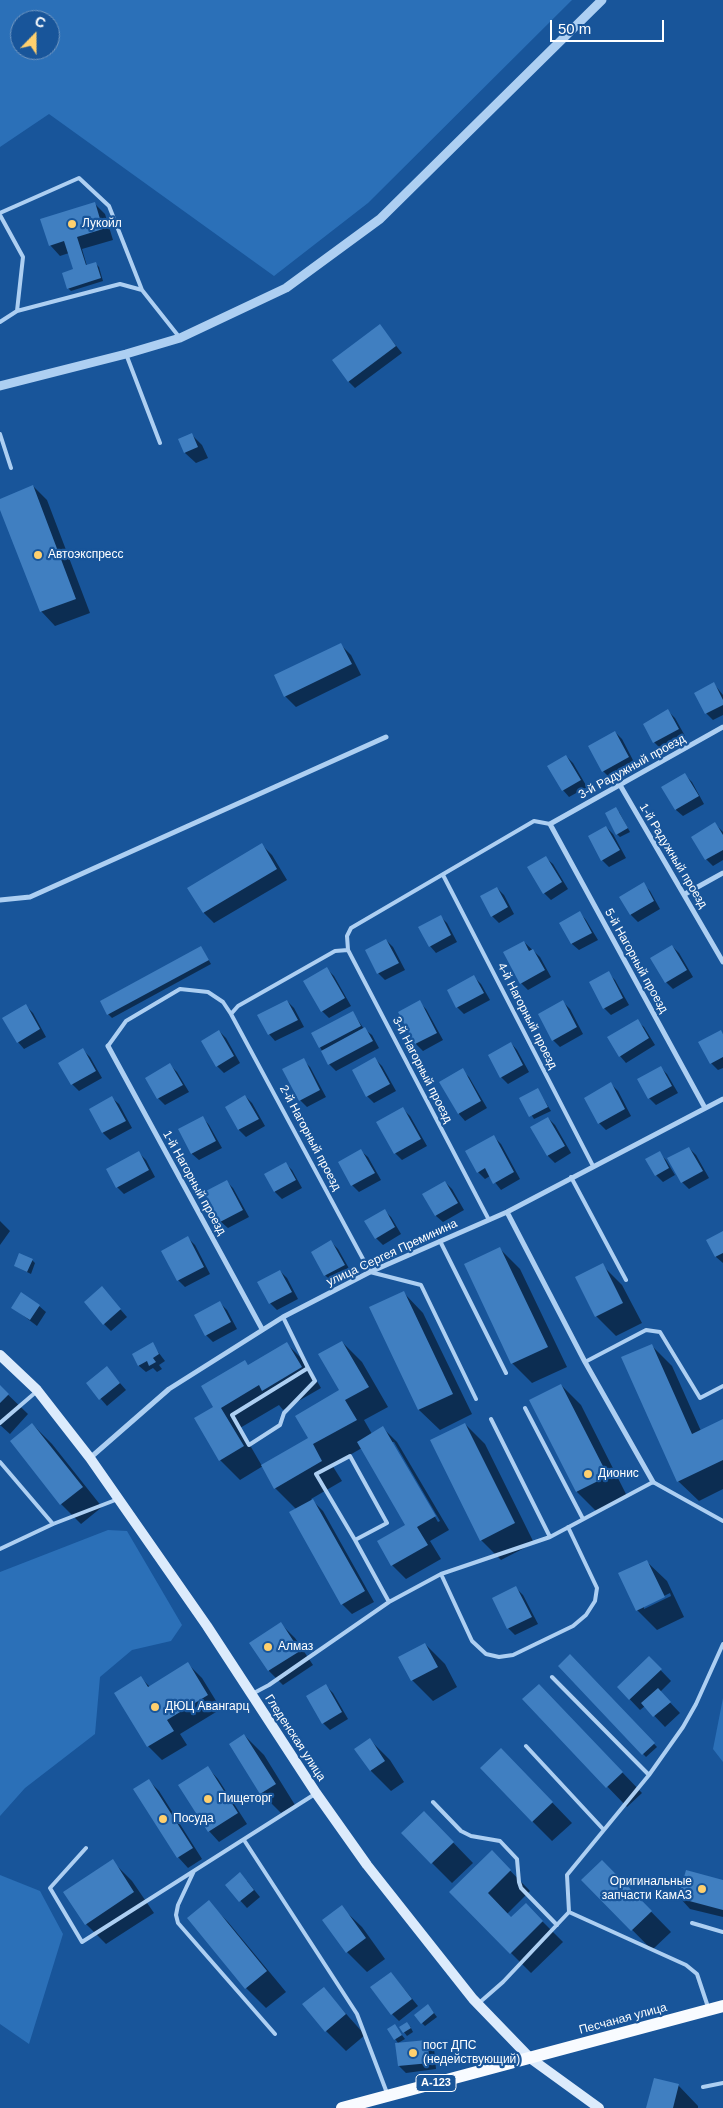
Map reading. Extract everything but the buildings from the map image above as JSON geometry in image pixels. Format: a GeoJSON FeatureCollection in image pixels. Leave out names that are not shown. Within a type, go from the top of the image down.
{"type":"FeatureCollection","features":[{"type":"Feature","properties":{"kind":"main road","name":"Гледенская улица"},"geometry":{"type":"LineString","coordinates":[[0,1356],[37,1390],[90,1458],[207,1626],[316,1793],[367,1865],[477,2005],[530,2058],[597,2107]]}},
{"type":"Feature","properties":{"kind":"main road","name":"Песчаная улица"},"geometry":{"type":"LineString","coordinates":[[530,2058],[723,2006]]}},
{"type":"Feature","properties":{"kind":"main road","name":"А-123"},"geometry":{"type":"LineString","coordinates":[[342,2108],[530,2058]]}},
{"type":"Feature","properties":{"kind":"street"},"geometry":{"type":"LineString","coordinates":[[0,386],[126,354],[180,338],[286,288],[380,220],[602,0]]}},
{"type":"Feature","properties":{"kind":"street","name":"3-й Радужный проезд"},"geometry":{"type":"LineString","coordinates":[[550,824],[723,727]]}},
{"type":"Feature","properties":{"kind":"street"},"geometry":{"type":"LineString","coordinates":[[0,900],[30,897],[386,737]]}},
{"type":"Feature","properties":{"kind":"street","name":"1-й Радужный проезд"},"geometry":{"type":"LineString","coordinates":[[620,785],[723,962]]}},
{"type":"Feature","properties":{"kind":"street","name":"5-й Нагорный проезд"},"geometry":{"type":"LineString","coordinates":[[550,824],[705,1108]]}},
{"type":"Feature","properties":{"kind":"street"},"geometry":{"type":"LineString","coordinates":[[685,894],[723,873]]}},
{"type":"Feature","properties":{"kind":"street","name":"1-й Нагорный проезд"},"geometry":{"type":"LineString","coordinates":[[108,1046],[262,1329]]}},
{"type":"Feature","properties":{"kind":"street","name":"улица Сергея Преминина"},"geometry":{"type":"LineString","coordinates":[[90,1458],[169,1389],[283,1317],[370,1272],[507,1212],[723,1098]]}},
{"type":"Feature","properties":{"kind":"street"},"geometry":{"type":"LineString","coordinates":[[507,1212],[585,1362],[653,1482]]}},
{"type":"Feature","properties":{"kind":"lane"},"geometry":{"type":"LineString","coordinates":[[17,311],[23,258],[0,214],[79,178],[109,206],[142,290],[180,338]]}},
{"type":"Feature","properties":{"kind":"lane"},"geometry":{"type":"LineString","coordinates":[[0,322],[17,311],[120,284],[142,290]]}},
{"type":"Feature","properties":{"kind":"lane"},"geometry":{"type":"LineString","coordinates":[[126,354],[160,443]]}},
{"type":"Feature","properties":{"kind":"lane"},"geometry":{"type":"LineString","coordinates":[[0,434],[11,468]]}},
{"type":"Feature","properties":{"kind":"lane"},"geometry":{"type":"LineString","coordinates":[[231,1014],[238,1006],[335,951],[348,950],[347,936],[351,928],[534,821],[550,824]]}},
{"type":"Feature","properties":{"kind":"lane","name":"4-й Нагорный проезд"},"geometry":{"type":"LineString","coordinates":[[443,874],[593,1166]]}},
{"type":"Feature","properties":{"kind":"lane","name":"3-й Нагорный проезд"},"geometry":{"type":"LineString","coordinates":[[348,950],[488,1220]]}},
{"type":"Feature","properties":{"kind":"lane","name":"2-й Нагорный проезд"},"geometry":{"type":"LineString","coordinates":[[108,1046],[126,1021],[180,989],[208,992],[223,1002],[370,1272]]}},
{"type":"Feature","properties":{"kind":"lane"},"geometry":{"type":"LineString","coordinates":[[571,1177],[626,1280]]}},
{"type":"Feature","properties":{"kind":"lane"},"geometry":{"type":"LineString","coordinates":[[440,1241],[506,1374]]}},
{"type":"Feature","properties":{"kind":"lane"},"geometry":{"type":"LineString","coordinates":[[370,1272],[420,1285],[476,1399]]}},
{"type":"Feature","properties":{"kind":"lane"},"geometry":{"type":"LineString","coordinates":[[283,1317],[315,1381],[284,1413],[280,1426],[249,1445],[232,1415],[308,1368]]}},
{"type":"Feature","properties":{"kind":"lane"},"geometry":{"type":"LineString","coordinates":[[585,1362],[646,1330],[660,1332],[700,1398],[723,1386]]}},
{"type":"Feature","properties":{"kind":"lane"},"geometry":{"type":"LineString","coordinates":[[0,1423],[37,1390]]}},
{"type":"Feature","properties":{"kind":"lane"},"geometry":{"type":"LineString","coordinates":[[526,1408],[583,1520]]}},
{"type":"Feature","properties":{"kind":"lane"},"geometry":{"type":"LineString","coordinates":[[491,1420],[550,1537]]}},
{"type":"Feature","properties":{"kind":"lane"},"geometry":{"type":"LineString","coordinates":[[355,1540],[387,1523],[350,1456],[316,1474],[389,1602]]}},
{"type":"Feature","properties":{"kind":"lane"},"geometry":{"type":"LineString","coordinates":[[0,1462],[53,1524]]}},
{"type":"Feature","properties":{"kind":"lane"},"geometry":{"type":"LineString","coordinates":[[252,1694],[269,1685],[389,1602],[441,1574],[550,1537],[653,1482],[723,1521]]}},
{"type":"Feature","properties":{"kind":"lane"},"geometry":{"type":"LineString","coordinates":[[0,1549],[53,1524],[118,1500]]}},
{"type":"Feature","properties":{"kind":"lane"},"geometry":{"type":"LineString","coordinates":[[441,1574],[472,1641],[486,1654],[499,1657],[513,1655],[573,1626],[586,1615],[595,1601],[597,1588],[568,1527]]}},
{"type":"Feature","properties":{"kind":"lane"},"geometry":{"type":"LineString","coordinates":[[477,2005],[503,1982],[569,1912],[567,1875],[648,1775],[683,1727],[696,1704],[723,1644]]}},
{"type":"Feature","properties":{"kind":"lane"},"geometry":{"type":"LineString","coordinates":[[552,1677],[648,1775]]}},
{"type":"Feature","properties":{"kind":"lane"},"geometry":{"type":"LineString","coordinates":[[526,1746],[603,1829]]}},
{"type":"Feature","properties":{"kind":"lane"},"geometry":{"type":"LineString","coordinates":[[86,1848],[50,1888],[82,1942],[316,1793]]}},
{"type":"Feature","properties":{"kind":"lane"},"geometry":{"type":"LineString","coordinates":[[433,1802],[461,1831],[470,1836],[500,1841],[518,1859],[521,1888],[557,1925]]}},
{"type":"Feature","properties":{"kind":"lane"},"geometry":{"type":"LineString","coordinates":[[244,1840],[357,2014],[388,2096]]}},
{"type":"Feature","properties":{"kind":"lane"},"geometry":{"type":"LineString","coordinates":[[194,1871],[178,1905],[176,1915],[178,1923],[275,2034]]}},
{"type":"Feature","properties":{"kind":"lane"},"geometry":{"type":"LineString","coordinates":[[569,1912],[686,1964],[697,1974],[709,2009]]}},
{"type":"Feature","properties":{"kind":"lane"},"geometry":{"type":"LineString","coordinates":[[692,1922],[723,1932]]}},
{"type":"Feature","properties":{"kind":"lane"},"geometry":{"type":"LineString","coordinates":[[703,2087],[723,2083]]}},
{"type":"Feature","properties":{"kind":"shaded area"},"geometry":{"type":"Polygon","coordinates":[[[0,0],[572,0],[368,203],[274,276],[49,114],[0,147],[0,0]]]}},
{"type":"Feature","properties":{"kind":"shaded area"},"geometry":{"type":"Polygon","coordinates":[[[108,1530],[127,1531],[182,1625],[171,1641],[132,1650],[100,1677],[95,1734],[25,1788],[0,1816],[0,1572],[108,1530]]]}},
{"type":"Feature","properties":{"kind":"shaded area"},"geometry":{"type":"Polygon","coordinates":[[[723,1698],[723,1762],[713,1749],[723,1698]]]}},
{"type":"Feature","properties":{"kind":"shaded area"},"geometry":{"type":"Polygon","coordinates":[[[0,1875],[40,1891],[63,1934],[29,2044],[0,2024],[0,1875]]]}},
{"type":"Feature","properties":{"kind":"place","name":"Лукойл"},"geometry":{"type":"Point","coordinates":[72,224]}},
{"type":"Feature","properties":{"kind":"place","name":"Автоэкспресс"},"geometry":{"type":"Point","coordinates":[38,555]}},
{"type":"Feature","properties":{"kind":"place","name":"Дионис"},"geometry":{"type":"Point","coordinates":[588,1474]}},
{"type":"Feature","properties":{"kind":"place","name":"Алмаз"},"geometry":{"type":"Point","coordinates":[268,1647]}},
{"type":"Feature","properties":{"kind":"place","name":"ДЮЦ Авангарц"},"geometry":{"type":"Point","coordinates":[155,1707]}},
{"type":"Feature","properties":{"kind":"place","name":"Пищеторг"},"geometry":{"type":"Point","coordinates":[208,1799]}},
{"type":"Feature","properties":{"kind":"place","name":"Посуда"},"geometry":{"type":"Point","coordinates":[163,1819]}},
{"type":"Feature","properties":{"kind":"place","name":"Оригинальные запчасти КамАЗ"},"geometry":{"type":"Point","coordinates":[702,1889]}},
{"type":"Feature","properties":{"kind":"place","name":"пост ДПС (недействующий)"},"geometry":{"type":"Point","coordinates":[413,2053]}}]}
